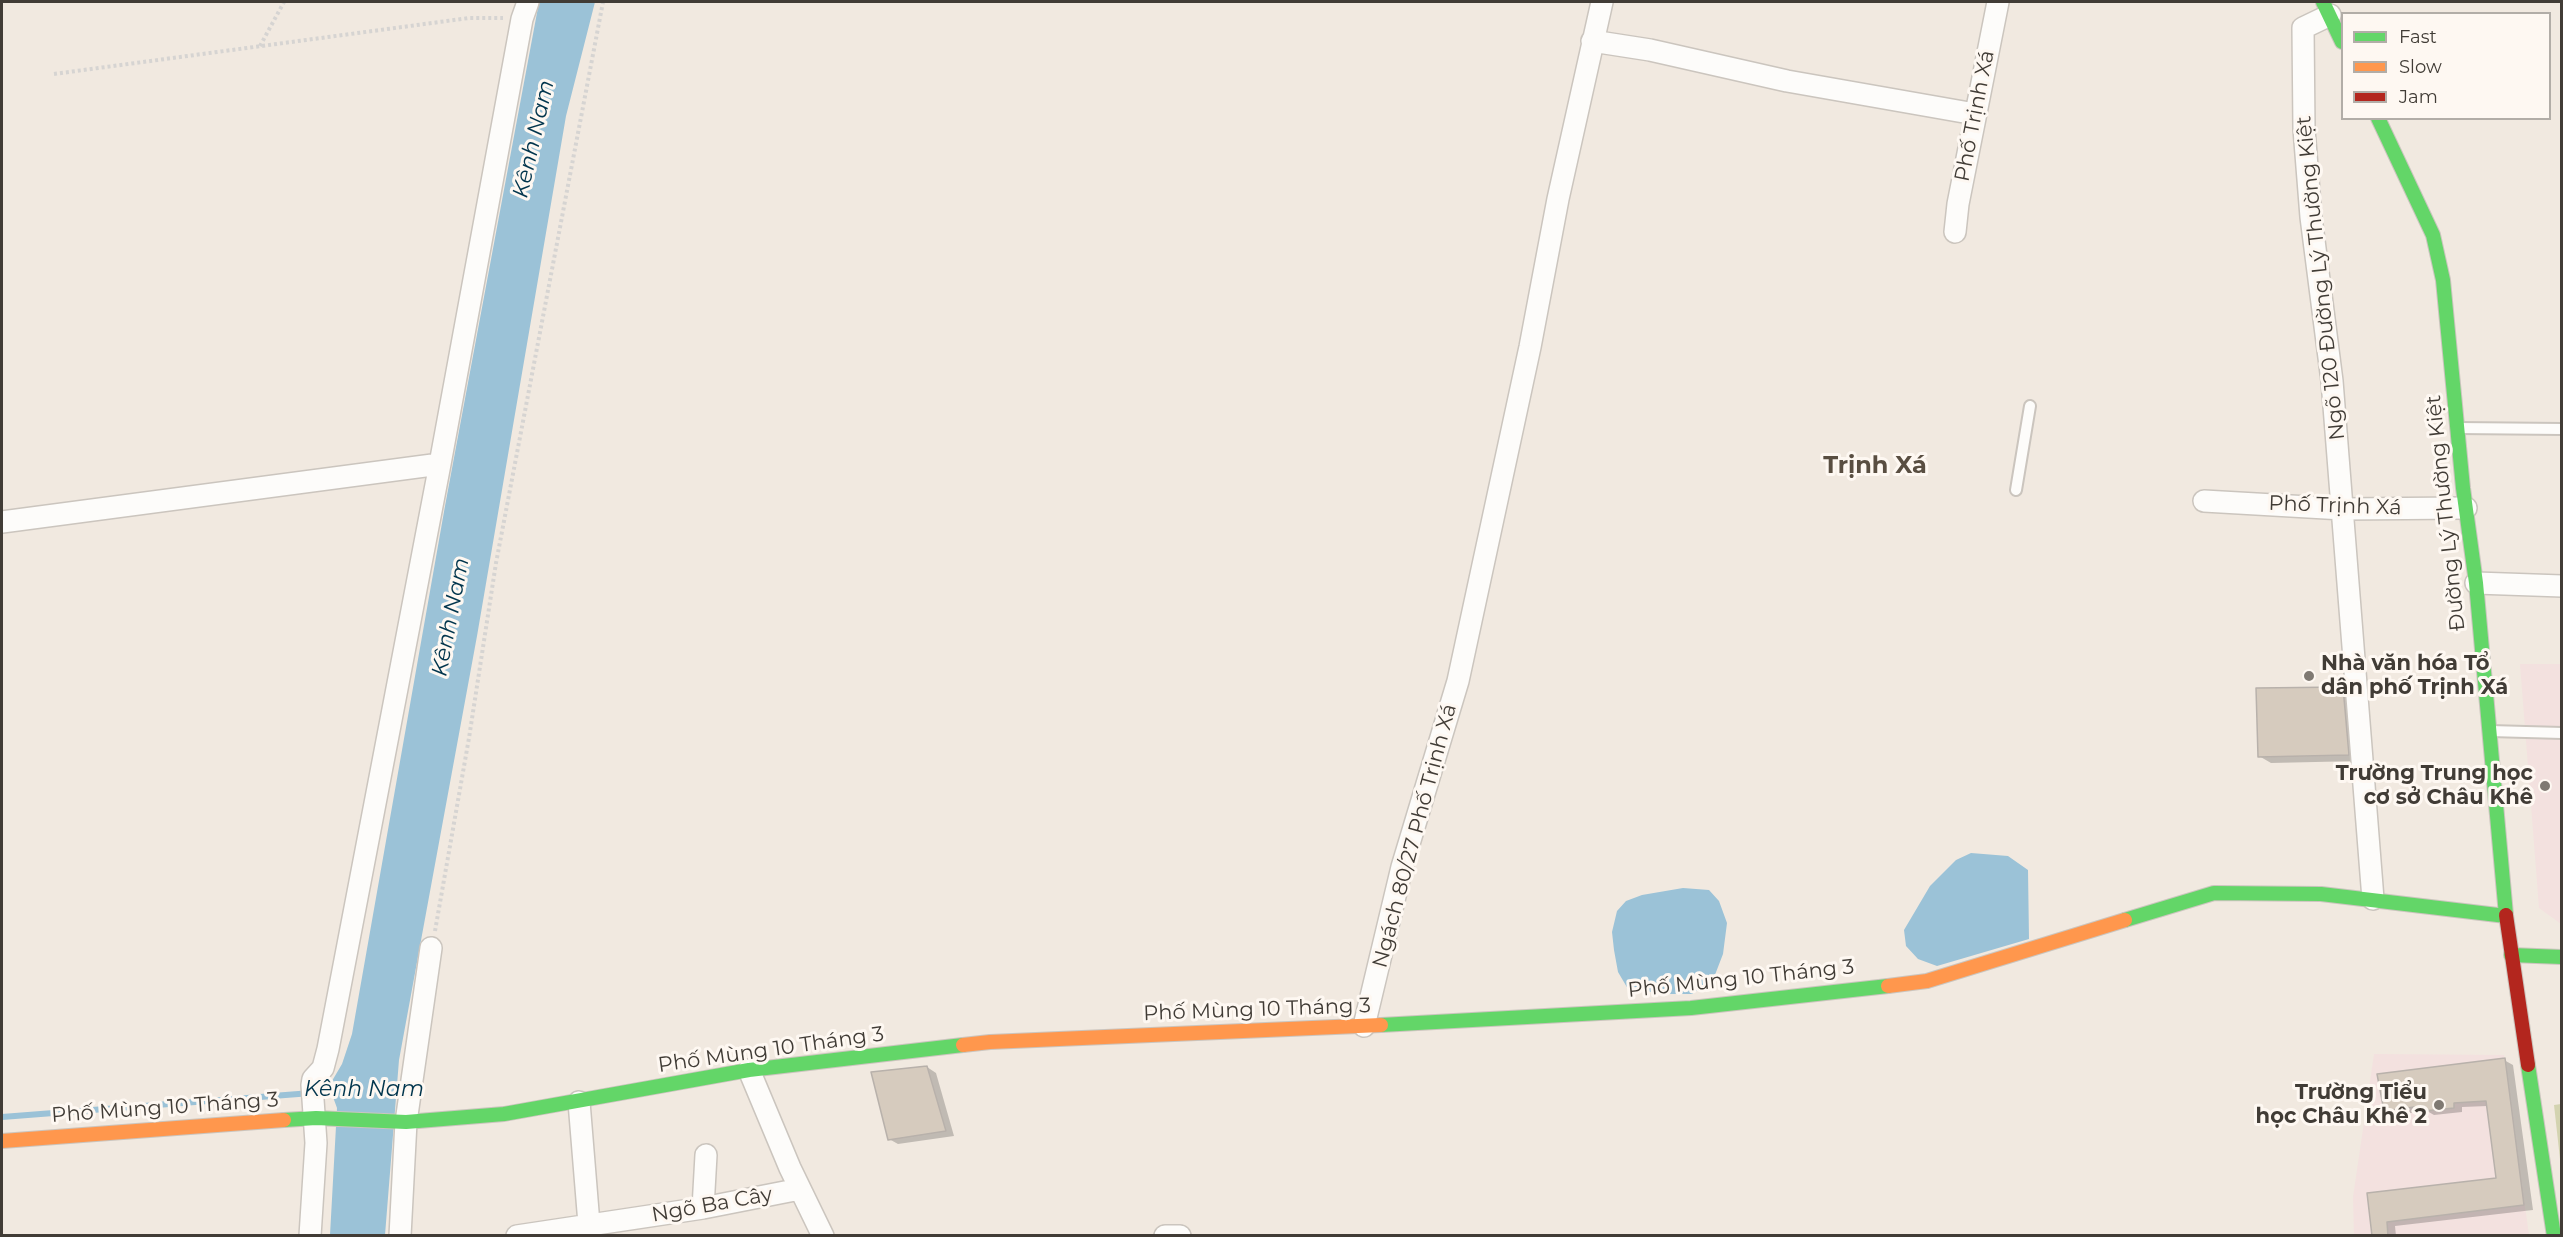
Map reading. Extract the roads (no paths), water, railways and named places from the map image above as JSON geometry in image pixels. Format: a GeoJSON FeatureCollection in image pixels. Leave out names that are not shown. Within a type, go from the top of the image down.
{"type":"FeatureCollection","features":[{"type":"Feature","properties":{"kind":"main road"},"geometry":{"type":"LineString","coordinates":[[2326,8],[2341,38]]}},
{"type":"Feature","properties":{"kind":"main road","name":"Đường Lý Thường Kiệt"},"geometry":{"type":"LineString","coordinates":[[2379,120],[2433,235],[2443,280],[2457,428],[2476,583],[2506,915],[2554,1236]]}},
{"type":"Feature","properties":{"kind":"main road","name":"Phố Mùng 10 Tháng 3"},"geometry":{"type":"LineString","coordinates":[[2,1141],[316,1118],[406,1122],[504,1114],[749,1070],[990,1042],[1364,1026],[1691,1008],[1927,981],[2214,893],[2321,894],[2506,915]]}},
{"type":"Feature","properties":{"kind":"main road"},"geometry":{"type":"LineString","coordinates":[[2511,955],[2562,957]]}},
{"type":"Feature","properties":{"kind":"street","name":"Ngách 80/27 Phố Trịnh Xá"},"geometry":{"type":"LineString","coordinates":[[1364,1026],[1402,867],[1458,681],[1530,347],[1558,199],[1602,2]]}},
{"type":"Feature","properties":{"kind":"street","name":"Phố Trịnh Xá"},"geometry":{"type":"LineString","coordinates":[[1955,232],[1958,204],[1998,2]]}},
{"type":"Feature","properties":{"kind":"street","name":"Ngõ 120 Đường Lý Thường Kiệt"},"geometry":{"type":"LineString","coordinates":[[2326,8],[2303,28],[2304,129],[2311,217],[2332,381],[2343,509]]}},
{"type":"Feature","properties":{"kind":"street"},"geometry":{"type":"LineString","coordinates":[[310,1236],[316,1118],[311,1096],[313,1079],[323,1068],[328,1049],[525,10]]}},
{"type":"Feature","properties":{"kind":"street"},"geometry":{"type":"LineString","coordinates":[[1592,41],[1650,51],[1787,81],[1975,114]]}},
{"type":"Feature","properties":{"kind":"street"},"geometry":{"type":"LineString","coordinates":[[2,522],[440,464]]}},
{"type":"Feature","properties":{"kind":"street","name":"Phố Trịnh Xá"},"geometry":{"type":"LineString","coordinates":[[2204,501],[2343,509],[2466,508]]}},
{"type":"Feature","properties":{"kind":"street"},"geometry":{"type":"LineString","coordinates":[[2343,509],[2373,900]]}},
{"type":"Feature","properties":{"kind":"street"},"geometry":{"type":"LineString","coordinates":[[2476,583],[2562,586]]}},
{"type":"Feature","properties":{"kind":"street"},"geometry":{"type":"LineString","coordinates":[[400,1236],[406,1122],[431,948]]}},
{"type":"Feature","properties":{"kind":"street"},"geometry":{"type":"LineString","coordinates":[[749,1070],[800,1189],[823,1236]]}},
{"type":"Feature","properties":{"kind":"street"},"geometry":{"type":"LineString","coordinates":[[579,1102],[590,1230]]}},
{"type":"Feature","properties":{"kind":"street"},"geometry":{"type":"LineString","coordinates":[[703,1208],[706,1155]]}},
{"type":"Feature","properties":{"kind":"street","name":"Ngõ Ba Cây"},"geometry":{"type":"LineString","coordinates":[[517,1236],[590,1230],[800,1189]]}},
{"type":"Feature","properties":{"kind":"street"},"geometry":{"type":"LineString","coordinates":[[1165,1236],[1180,1236]]}},
{"type":"Feature","properties":{"kind":"lane"},"geometry":{"type":"LineString","coordinates":[[2016,490],[2030,406]]}},
{"type":"Feature","properties":{"kind":"lane"},"geometry":{"type":"LineString","coordinates":[[2457,428],[2562,429]]}},
{"type":"Feature","properties":{"kind":"lane"},"geometry":{"type":"LineString","coordinates":[[2489,731],[2562,733]]}},
{"type":"Feature","properties":{"kind":"water","name":"Kênh Nam"},"geometry":{"type":"Polygon","coordinates":[[[539,2],[595,2],[566,116],[477,636],[399,1060],[385,1235],[330,1235],[337,1108],[329,1086],[342,1064],[352,1034],[445,506],[539,2]]]}},
{"type":"Feature","properties":{"kind":"water"},"geometry":{"type":"Polygon","coordinates":[[[1971,853],[2008,856],[2028,870],[2029,939],[1937,966],[1918,959],[1906,946],[1904,930],[1930,886],[1956,860],[1971,853]]]}},
{"type":"Feature","properties":{"kind":"water"},"geometry":{"type":"Polygon","coordinates":[[[1683,888],[1709,890],[1719,901],[1727,923],[1723,954],[1713,980],[1692,994],[1668,994],[1628,989],[1618,972],[1614,950],[1612,932],[1617,911],[1626,901],[1642,895],[1683,888]]]}},
{"type":"Feature","properties":{"kind":"waterway"},"geometry":{"type":"LineString","coordinates":[[2,1117],[337,1091]]}},
{"type":"Feature","properties":{"kind":"place","name":"Nhà văn hóa Tổ dân phố Trịnh Xá"},"geometry":{"type":"Point","coordinates":[2309,676]}},
{"type":"Feature","properties":{"kind":"place","name":"Trường Trung học cơ sở Châu Khê"},"geometry":{"type":"Point","coordinates":[2545,786]}},
{"type":"Feature","properties":{"kind":"place","name":"Trường Tiểu học Châu Khê 2"},"geometry":{"type":"Point","coordinates":[2439,1105]}},
{"type":"Feature","properties":{"kind":"district","name":"Trịnh Xá"},"geometry":{"type":"Point","coordinates":[1875,466]}}]}
